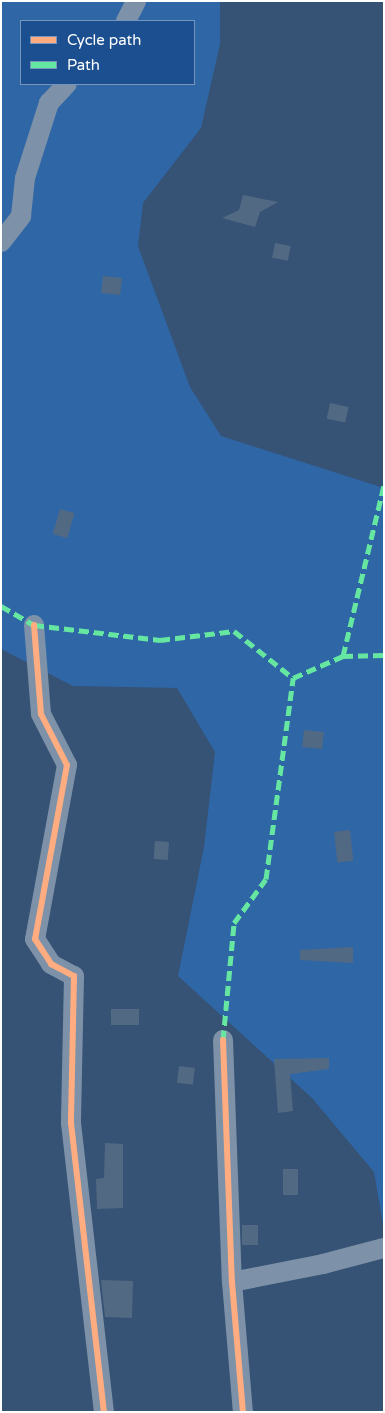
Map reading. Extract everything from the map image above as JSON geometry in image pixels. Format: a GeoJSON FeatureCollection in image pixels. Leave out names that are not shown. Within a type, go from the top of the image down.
{"type":"FeatureCollection","features":[{"type":"Feature","properties":{"kind":"street"},"geometry":{"type":"LineString","coordinates":[[126,20],[136,1]]}},
{"type":"Feature","properties":{"kind":"street"},"geometry":{"type":"LineString","coordinates":[[1,242],[21,216],[25,178],[49,103],[66,85]]}},
{"type":"Feature","properties":{"kind":"street"},"geometry":{"type":"LineString","coordinates":[[34,625],[41,714],[67,765],[35,939],[51,964],[74,976],[71,1124],[104,1412]]}},
{"type":"Feature","properties":{"kind":"street"},"geometry":{"type":"LineString","coordinates":[[223,1040],[232,1282],[243,1412]]}},
{"type":"Feature","properties":{"kind":"street"},"geometry":{"type":"LineString","coordinates":[[232,1282],[323,1264],[384,1248]]}},
{"type":"Feature","properties":{"kind":"shaded area"},"geometry":{"type":"Polygon","coordinates":[[[1,1],[220,1],[220,44],[201,128],[143,203],[138,246],[190,387],[221,436],[384,488],[384,1230],[374,1172],[312,1098],[178,976],[204,847],[215,752],[177,688],[73,686],[1,649],[1,1]]]}},
{"type":"Feature","properties":{"kind":"building"},"geometry":{"type":"Polygon","coordinates":[[[243,195],[278,202],[260,212],[255,227],[222,218],[239,210],[243,195]]]}},
{"type":"Feature","properties":{"kind":"building"},"geometry":{"type":"Polygon","coordinates":[[[275,243],[291,246],[288,261],[272,258],[275,243]]]}},
{"type":"Feature","properties":{"kind":"building"},"geometry":{"type":"Polygon","coordinates":[[[103,276],[122,278],[120,295],[101,293],[103,276]]]}},
{"type":"Feature","properties":{"kind":"building"},"geometry":{"type":"Polygon","coordinates":[[[330,403],[349,407],[345,423],[327,419],[330,403]]]}},
{"type":"Feature","properties":{"kind":"building"},"geometry":{"type":"Polygon","coordinates":[[[60,509],[74,513],[67,538],[53,534],[60,509]]]}},
{"type":"Feature","properties":{"kind":"building"},"geometry":{"type":"Polygon","coordinates":[[[304,730],[324,732],[322,749],[302,747],[304,730]]]}},
{"type":"Feature","properties":{"kind":"building"},"geometry":{"type":"Polygon","coordinates":[[[350,830],[353,861],[337,863],[334,832],[350,830]]]}},
{"type":"Feature","properties":{"kind":"building"},"geometry":{"type":"Polygon","coordinates":[[[155,841],[169,842],[168,860],[154,859],[155,841]]]}},
{"type":"Feature","properties":{"kind":"building"},"geometry":{"type":"Polygon","coordinates":[[[353,947],[353,963],[300,960],[300,950],[353,947]]]}},
{"type":"Feature","properties":{"kind":"building"},"geometry":{"type":"Polygon","coordinates":[[[111,1009],[139,1009],[139,1025],[111,1025],[111,1009]]]}},
{"type":"Feature","properties":{"kind":"building"},"geometry":{"type":"Polygon","coordinates":[[[329,1058],[329,1069],[290,1074],[293,1111],[278,1113],[274,1059],[329,1058]]]}},
{"type":"Feature","properties":{"kind":"building"},"geometry":{"type":"Polygon","coordinates":[[[179,1066],[195,1068],[193,1085],[177,1083],[179,1066]]]}},
{"type":"Feature","properties":{"kind":"building"},"geometry":{"type":"Polygon","coordinates":[[[105,1143],[123,1144],[123,1208],[97,1209],[96,1179],[104,1178],[105,1143]]]}},
{"type":"Feature","properties":{"kind":"building"},"geometry":{"type":"Polygon","coordinates":[[[283,1169],[298,1169],[298,1195],[283,1195],[283,1169]]]}},
{"type":"Feature","properties":{"kind":"building"},"geometry":{"type":"Polygon","coordinates":[[[242,1225],[258,1225],[258,1245],[242,1245],[242,1225]]]}},
{"type":"Feature","properties":{"kind":"building"},"geometry":{"type":"Polygon","coordinates":[[[101,1280],[133,1281],[132,1318],[105,1317],[101,1280]]]}},
{"type":"Feature","properties":{"kind":"marked path"},"geometry":{"type":"LineString","coordinates":[[223,1040],[234,923],[266,879],[293,678],[343,656],[384,485]]}},
{"type":"Feature","properties":{"kind":"marked path"},"geometry":{"type":"LineString","coordinates":[[1,606],[34,625],[160,640],[234,631],[293,678]]}},
{"type":"Feature","properties":{"kind":"marked path"},"geometry":{"type":"LineString","coordinates":[[343,656],[384,655]]}},
{"type":"Feature","properties":{"kind":"cycle path"},"geometry":{"type":"LineString","coordinates":[[34,625],[41,714],[67,765],[35,939],[51,964],[74,976],[71,1123],[104,1412]]}},
{"type":"Feature","properties":{"kind":"cycle path"},"geometry":{"type":"LineString","coordinates":[[223,1040],[232,1282],[243,1412]]}}]}
